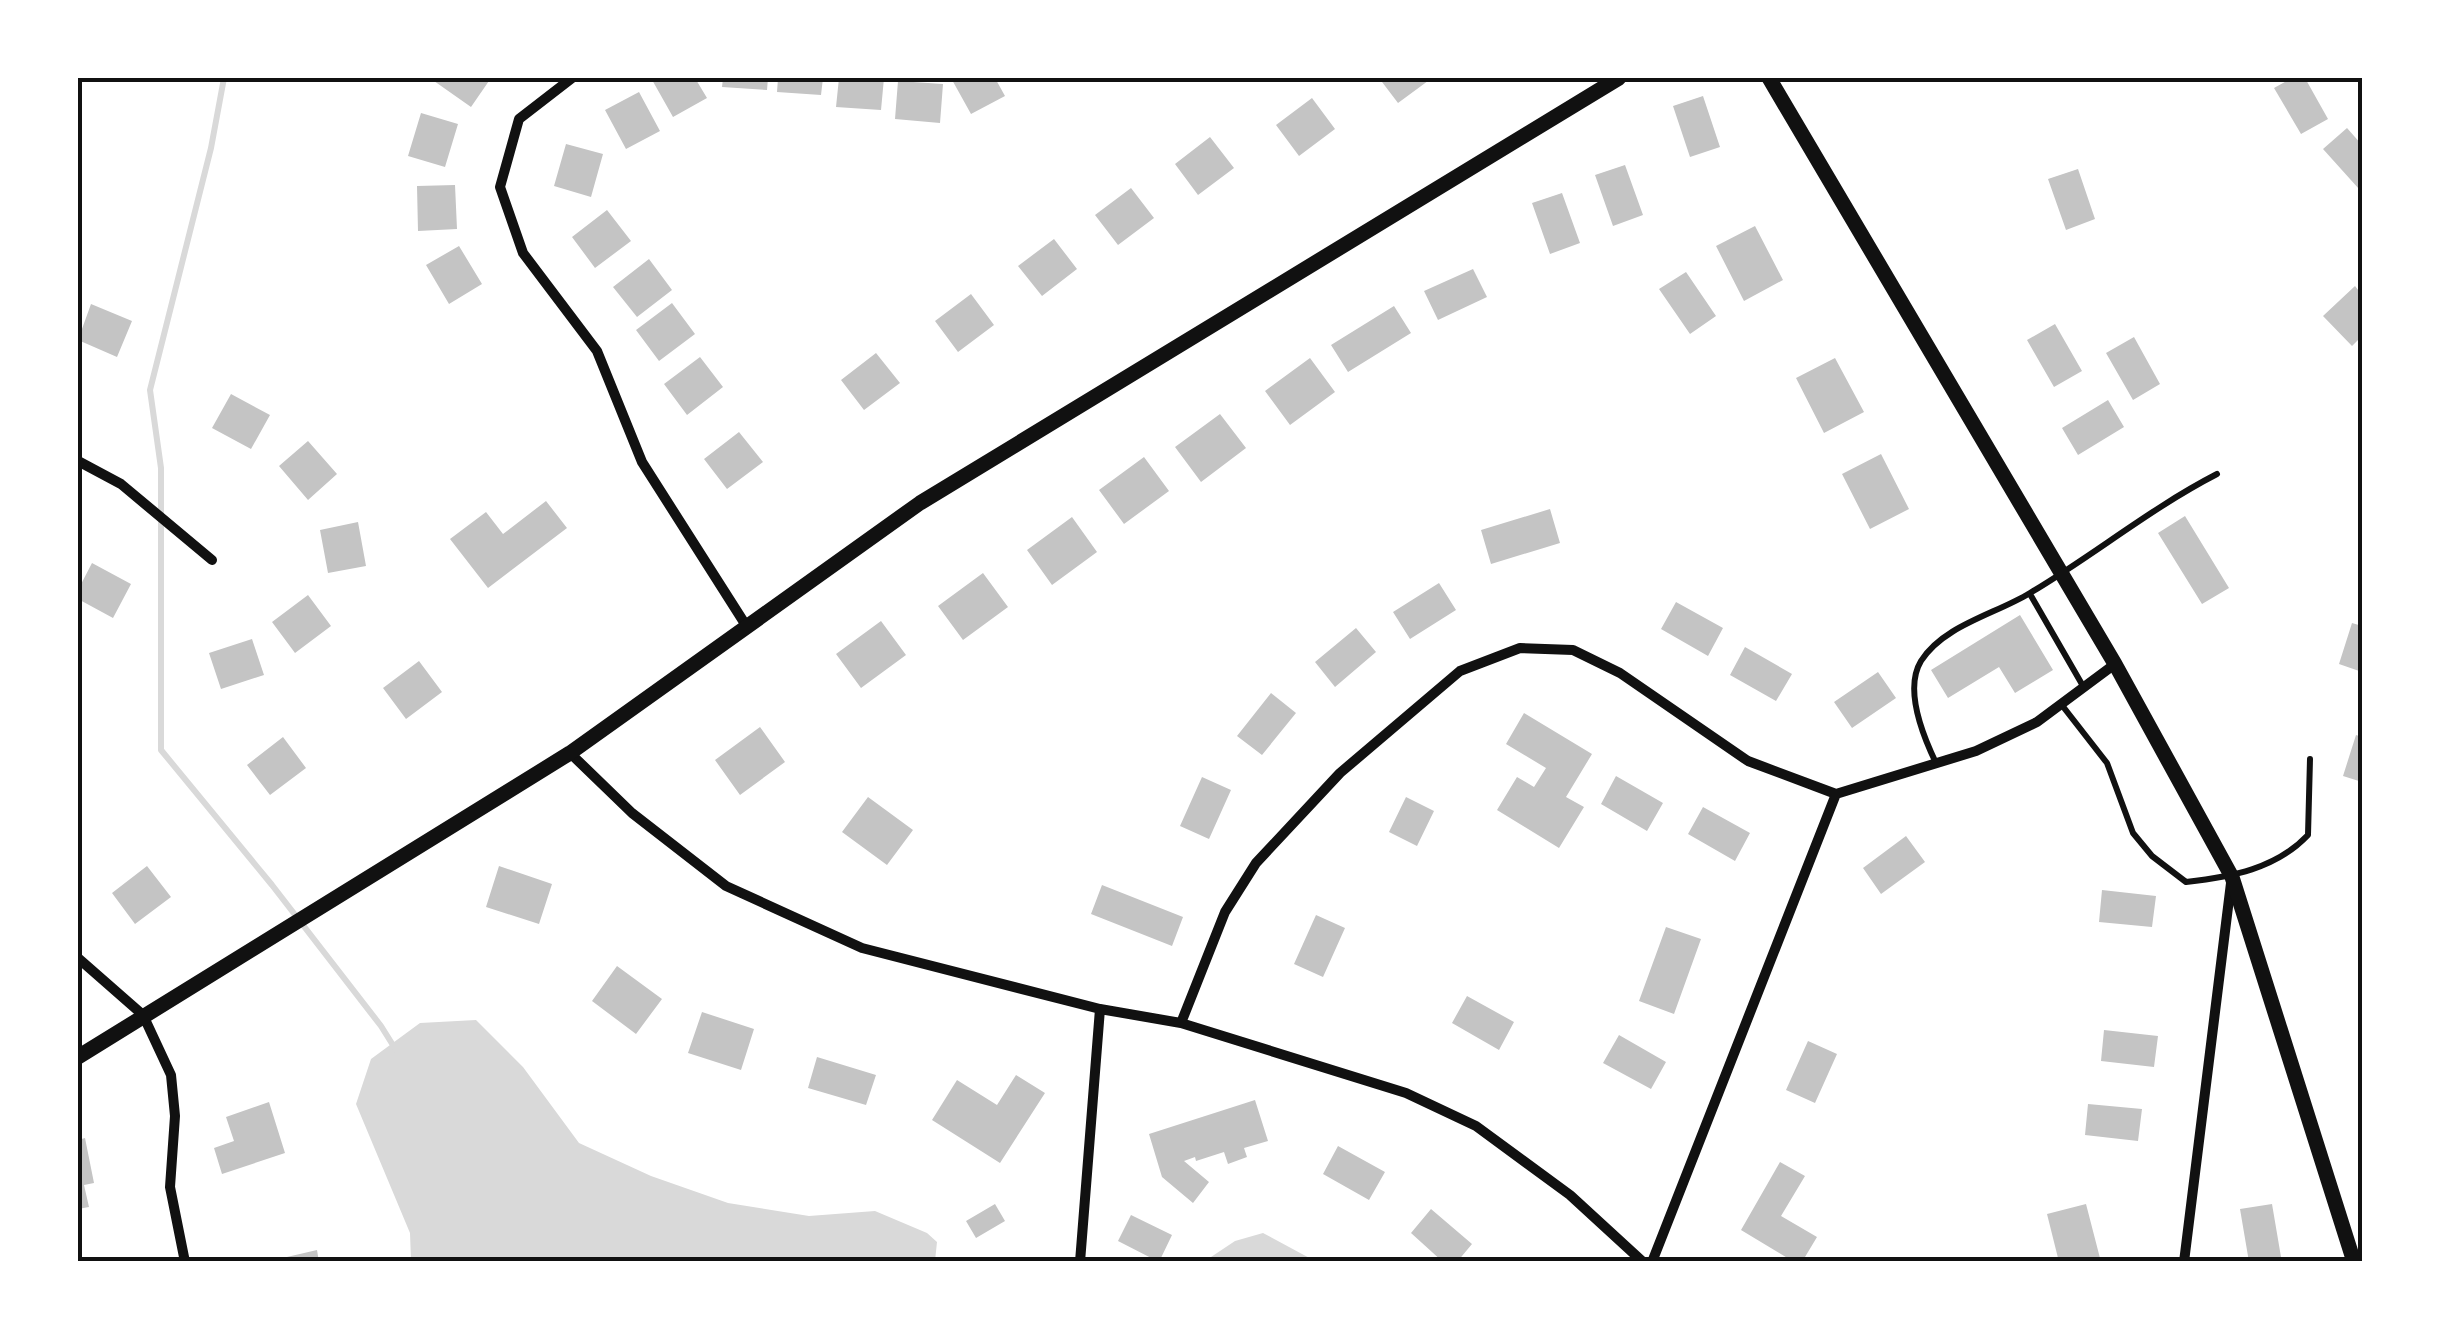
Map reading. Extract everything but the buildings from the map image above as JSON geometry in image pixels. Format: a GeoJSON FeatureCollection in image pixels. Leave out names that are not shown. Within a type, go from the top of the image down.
{"type":"FeatureCollection","features":[{"type":"Feature","properties":{"kind":"street"},"geometry":{"type":"LineString","coordinates":[[572,78],[519,118],[500,187],[523,253],[598,352],[642,462],[747,627]]}},
{"type":"Feature","properties":{"kind":"street"},"geometry":{"type":"LineString","coordinates":[[78,1057],[570,753],[920,504],[1619,78]]}},
{"type":"Feature","properties":{"kind":"street"},"geometry":{"type":"LineString","coordinates":[[1769,78],[2115,664],[2232,878],[2354,1262]]}},
{"type":"Feature","properties":{"kind":"street"},"geometry":{"type":"LineString","coordinates":[[78,460],[121,484],[212,560]]}},
{"type":"Feature","properties":{"kind":"street"},"geometry":{"type":"LineString","coordinates":[[1181,1023],[1225,912],[1256,863],[1340,773],[1460,672],[1520,648],[1573,650],[1620,673],[1748,762],[1836,794],[1976,751],[2037,722],[2115,664]]}},
{"type":"Feature","properties":{"kind":"street"},"geometry":{"type":"LineString","coordinates":[[570,753],[632,813],[726,886],[862,948],[1100,1010],[1181,1023],[1406,1092],[1476,1126],[1570,1195],[1642,1262]]}},
{"type":"Feature","properties":{"kind":"street"},"geometry":{"type":"LineString","coordinates":[[1652,1262],[1836,794]]}},
{"type":"Feature","properties":{"kind":"street"},"geometry":{"type":"LineString","coordinates":[[2184,1262],[2232,878]]}},
{"type":"Feature","properties":{"kind":"street"},"geometry":{"type":"LineString","coordinates":[[78,958],[143,1015],[171,1074],[174,1090],[170,1188],[185,1262]]}},
{"type":"Feature","properties":{"kind":"street"},"geometry":{"type":"LineString","coordinates":[[1080,1262],[1100,1010]]}},
{"type":"Feature","properties":{"kind":"lane"},"geometry":{"type":"LineString","coordinates":[[1936,763],[1925,740],[1914,679],[1935,644],[2030,594],[2182,492],[2217,474]]}},
{"type":"Feature","properties":{"kind":"lane"},"geometry":{"type":"LineString","coordinates":[[2030,594],[2084,687]]}},
{"type":"Feature","properties":{"kind":"lane"},"geometry":{"type":"LineString","coordinates":[[2061,704],[2106,763],[2133,833],[2152,856],[2186,882],[2232,878],[2283,855],[2308,835],[2310,758]]}},
{"type":"Feature","properties":{"kind":"shaded area"},"geometry":{"type":"Polygon","coordinates":[[[476,1020],[523,1067],[579,1143],[651,1176],[728,1203],[809,1216],[875,1211],[927,1233],[937,1242],[935,1261],[411,1261],[410,1233],[356,1104],[371,1059],[420,1023],[476,1020]]]}},
{"type":"Feature","properties":{"kind":"shaded area"},"geometry":{"type":"Polygon","coordinates":[[[1263,1233],[1315,1261],[1210,1261],[1235,1241],[1263,1233]]]}},
{"type":"Feature","properties":{"kind":"waterway"},"geometry":{"type":"LineString","coordinates":[[224,78],[211,148],[150,390],[161,468],[161,750],[272,885],[396,1050]]}}]}
